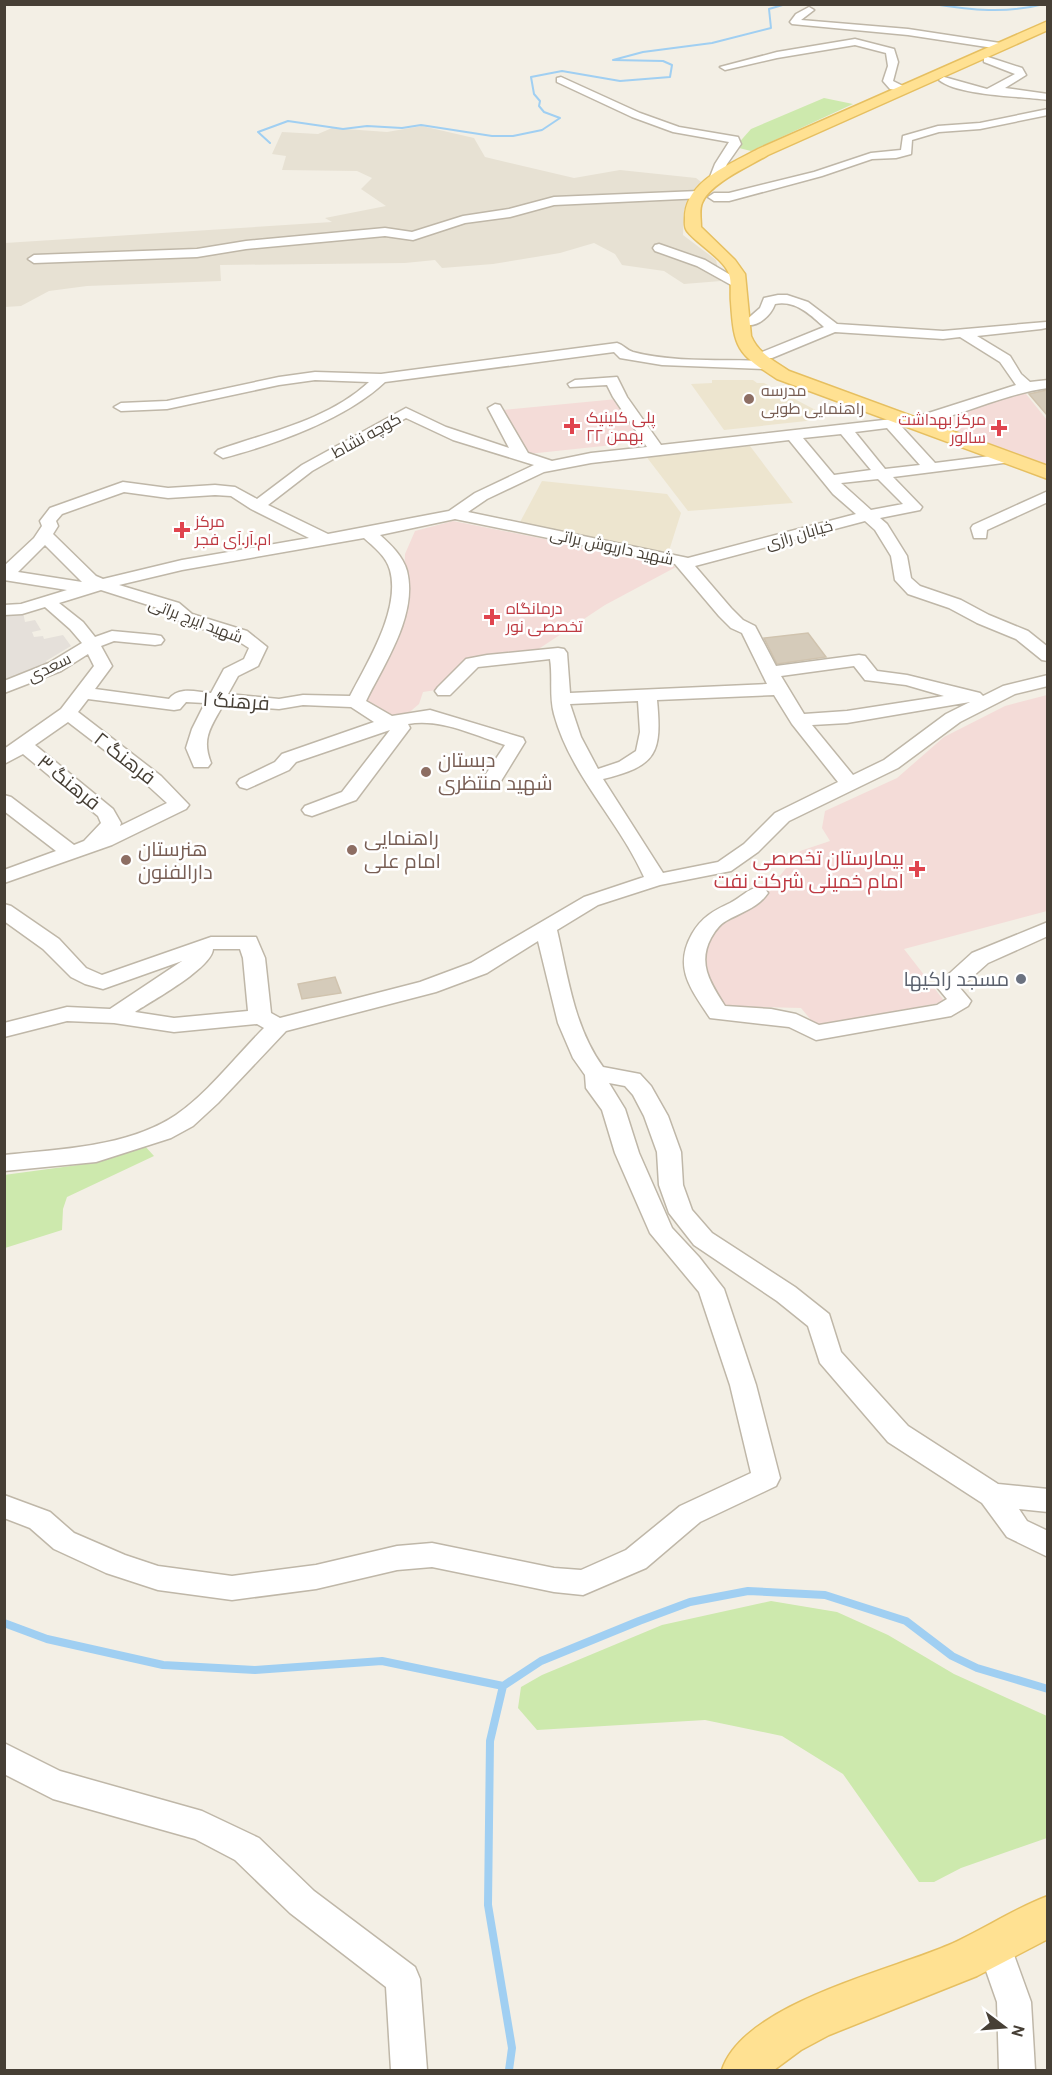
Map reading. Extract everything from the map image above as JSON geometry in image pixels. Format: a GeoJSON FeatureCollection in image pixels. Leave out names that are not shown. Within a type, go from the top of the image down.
{"type":"FeatureCollection","features":[{"type":"Feature","properties":{"kind":"main road"},"geometry":{"type":"LineString","coordinates":[[1047,25],[1002,41],[903,90],[763,152],[709,191],[694,205],[693,228],[729,263],[737,274],[748,325],[756,345],[766,360],[906,422],[1047,473]]}},
{"type":"Feature","properties":{"kind":"main road"},"geometry":{"type":"LineString","coordinates":[[709,191],[754,166],[1047,33]]}},
{"type":"Feature","properties":{"kind":"main road"},"geometry":{"type":"LineString","coordinates":[[709,191],[713,229],[725,246],[740,260],[750,278],[748,325]]}},
{"type":"Feature","properties":{"kind":"main road"},"geometry":{"type":"LineString","coordinates":[[906,422],[1047,467]]}},
{"type":"Feature","properties":{"kind":"main road"},"geometry":{"type":"LineString","coordinates":[[744,2070],[752,2059],[806,2022],[963,1961],[1047,1916]]}},
{"type":"Feature","properties":{"kind":"street"},"geometry":{"type":"LineString","coordinates":[[809,10],[799,16],[795,22],[1002,41]]}},
{"type":"Feature","properties":{"kind":"street"},"geometry":{"type":"LineString","coordinates":[[725,67],[777,55],[855,42],[890,51],[893,58],[893,70],[888,81],[894,87],[903,90]]}},
{"type":"Feature","properties":{"kind":"street"},"geometry":{"type":"LineString","coordinates":[[988,60],[1018,70],[1021,75],[989,93]]}},
{"type":"Feature","properties":{"kind":"street"},"geometry":{"type":"LineString","coordinates":[[561,80],[636,115],[677,130],[734,138],[735,144],[721,164],[709,191]]}},
{"type":"Feature","properties":{"kind":"street"},"geometry":{"type":"LineString","coordinates":[[944,80],[989,93],[1008,92],[1047,97]]}},
{"type":"Feature","properties":{"kind":"street"},"geometry":{"type":"LineString","coordinates":[[34,259],[197,253],[246,245],[385,232],[413,236],[463,220],[520,211],[554,201],[709,191],[729,197],[818,174],[870,156],[896,155],[907,152],[907,138],[925,132],[958,126],[980,126],[1047,112]]}},
{"type":"Feature","properties":{"kind":"street"},"geometry":{"type":"LineString","coordinates":[[659,248],[701,263],[738,283]]}},
{"type":"Feature","properties":{"kind":"street"},"geometry":{"type":"LineString","coordinates":[[748,325],[766,310],[769,301],[778,297],[791,298],[819,315],[833,328]]}},
{"type":"Feature","properties":{"kind":"street"},"geometry":{"type":"LineString","coordinates":[[121,407],[167,405],[279,381],[315,376],[381,378],[617,347],[625,356],[662,360],[766,360],[833,328],[943,335],[1041,325]]}},
{"type":"Feature","properties":{"kind":"street"},"geometry":{"type":"LineString","coordinates":[[963,333],[1005,359],[1015,376],[1026,386]]}},
{"type":"Feature","properties":{"kind":"street"},"geometry":{"type":"LineString","coordinates":[[223,453],[338,411],[370,391],[381,378]]}},
{"type":"Feature","properties":{"kind":"street"},"geometry":{"type":"LineString","coordinates":[[575,384],[612,380],[620,397],[657,450]]}},
{"type":"Feature","properties":{"kind":"street"},"geometry":{"type":"LineString","coordinates":[[4,610],[22,609],[97,586],[182,564],[430,521],[455,514],[506,483],[551,466],[591,458],[906,422],[950,411],[972,401],[1026,386],[1047,384]]}},
{"type":"Feature","properties":{"kind":"street"},"geometry":{"type":"LineString","coordinates":[[495,408],[521,455]]}},
{"type":"Feature","properties":{"kind":"street","name":"کوچه نشاط"},"geometry":{"type":"LineString","coordinates":[[257,506],[307,468],[406,412],[426,425],[551,466]]}},
{"type":"Feature","properties":{"kind":"street"},"geometry":{"type":"LineString","coordinates":[[906,422],[930,466]]}},
{"type":"Feature","properties":{"kind":"street"},"geometry":{"type":"LineString","coordinates":[[845,429],[880,472]]}},
{"type":"Feature","properties":{"kind":"street"},"geometry":{"type":"LineString","coordinates":[[793,435],[839,491],[882,527],[899,556],[903,580],[914,590],[955,604],[1022,635],[1047,656]]}},
{"type":"Feature","properties":{"kind":"street"},"geometry":{"type":"LineString","coordinates":[[829,480],[930,466],[1006,459]]}},
{"type":"Feature","properties":{"kind":"street","name":"خیابان رازی"},"geometry":{"type":"LineString","coordinates":[[684,564],[757,546],[867,514],[914,507],[880,472]]}},
{"type":"Feature","properties":{"kind":"street"},"geometry":{"type":"LineString","coordinates":[[487,520],[495,496],[506,483]]}},
{"type":"Feature","properties":{"kind":"street"},"geometry":{"type":"LineString","coordinates":[[5,575],[44,534],[50,526],[48,521],[56,511],[123,487],[168,493],[215,490],[235,492],[257,506],[326,539]]}},
{"type":"Feature","properties":{"kind":"street"},"geometry":{"type":"LineString","coordinates":[[980,535],[980,528],[1047,496]]}},
{"type":"Feature","properties":{"kind":"street","name":"شهید داریوش براتی"},"geometry":{"type":"LineString","coordinates":[[455,514],[681,560],[725,612],[737,624],[749,630],[775,681],[799,720],[850,784]]}},
{"type":"Feature","properties":{"kind":"street"},"geometry":{"type":"LineString","coordinates":[[312,810],[349,796],[401,728],[368,712],[356,702],[380,651],[393,630],[401,581],[392,556],[367,532]]}},
{"type":"Feature","properties":{"kind":"street"},"geometry":{"type":"LineString","coordinates":[[44,534],[97,586]]}},
{"type":"Feature","properties":{"kind":"street"},"geometry":{"type":"LineString","coordinates":[[5,575],[97,586]]}},
{"type":"Feature","properties":{"kind":"street","name":"شهید ایرج براتی"},"geometry":{"type":"LineString","coordinates":[[97,586],[173,607],[186,618],[241,635],[258,647],[252,662],[236,668],[230,674],[201,729],[195,748],[201,763]]}},
{"type":"Feature","properties":{"kind":"street"},"geometry":{"type":"LineString","coordinates":[[4,758],[68,713],[103,666],[92,644],[48,601]]}},
{"type":"Feature","properties":{"kind":"street","name":"سعدی"},"geometry":{"type":"LineString","coordinates":[[4,688],[55,667],[92,644],[112,636],[154,640]]}},
{"type":"Feature","properties":{"kind":"street"},"geometry":{"type":"LineString","coordinates":[[444,691],[472,663],[558,653],[562,666],[563,715],[590,776],[649,865],[656,880]]}},
{"type":"Feature","properties":{"kind":"street"},"geometry":{"type":"LineString","coordinates":[[562,699],[647,695],[775,681],[859,660],[871,676],[907,680],[974,697]]}},
{"type":"Feature","properties":{"kind":"street"},"geometry":{"type":"LineString","coordinates":[[799,720],[847,717],[974,697],[1047,680]]}},
{"type":"Feature","properties":{"kind":"street"},"geometry":{"type":"LineString","coordinates":[[4,1030],[67,1014],[114,1016],[174,1024],[269,1022],[428,987],[449,980],[479,968],[591,900],[656,880],[724,867],[751,848],[782,817],[891,764],[953,718],[1009,690]]}},
{"type":"Feature","properties":{"kind":"street","name":"فرهنگ ۱"},"geometry":{"type":"LineString","coordinates":[[85,693],[174,705],[181,696],[279,704],[303,700],[356,702]]}},
{"type":"Feature","properties":{"kind":"street"},"geometry":{"type":"LineString","coordinates":[[590,776],[617,770],[637,761],[646,752],[651,738],[647,695]]}},
{"type":"Feature","properties":{"kind":"street","name":"فرهنگ ۲"},"geometry":{"type":"LineString","coordinates":[[68,713],[152,779],[179,805],[79,850]]}},
{"type":"Feature","properties":{"kind":"street"},"geometry":{"type":"LineString","coordinates":[[247,783],[282,766],[289,758],[391,722],[430,716],[516,742],[494,777]]}},
{"type":"Feature","properties":{"kind":"street","name":"فرهنگ ۳"},"geometry":{"type":"LineString","coordinates":[[24,746],[106,813],[111,823],[109,828],[79,850]]}},
{"type":"Feature","properties":{"kind":"street"},"geometry":{"type":"LineString","coordinates":[[4,801],[79,850]]}},
{"type":"Feature","properties":{"kind":"street"},"geometry":{"type":"LineString","coordinates":[[4,877],[79,850]]}},
{"type":"Feature","properties":{"kind":"street"},"geometry":{"type":"LineString","coordinates":[[758,893],[752,901],[712,920],[697,943],[691,962],[699,981],[718,1013],[771,1016],[796,1021],[816,1033],[943,1011],[960,1001],[948,987],[980,958],[1047,927]]}},
{"type":"Feature","properties":{"kind":"street"},"geometry":{"type":"LineString","coordinates":[[4,910],[52,946],[70,967],[87,979],[103,982],[211,943],[248,942],[269,1022]]}},
{"type":"Feature","properties":{"kind":"street"},"geometry":{"type":"LineString","coordinates":[[4,1506],[39,1520],[64,1541],[116,1564],[159,1578],[222,1587],[232,1588],[316,1577],[397,1558],[432,1555],[554,1580],[583,1582],[636,1559],[690,1514],[766,1478],[743,1385],[711,1289],[662,1233],[632,1164],[613,1109],[598,1088],[596,1074],[583,1058],[576,1044],[546,928]]}},
{"type":"Feature","properties":{"kind":"street"},"geometry":{"type":"LineString","coordinates":[[114,1016],[187,968],[211,943]]}},
{"type":"Feature","properties":{"kind":"street"},"geometry":{"type":"LineString","coordinates":[[4,1163],[96,1154],[163,1132],[185,1120],[210,1098],[269,1022]]}},
{"type":"Feature","properties":{"kind":"street"},"geometry":{"type":"LineString","coordinates":[[596,1074],[632,1080],[643,1091],[656,1116],[669,1152],[671,1185],[681,1213],[703,1239],[786,1294],[820,1321],[830,1356],[898,1434],[992,1495],[1017,1529],[1047,1545]]}},
{"type":"Feature","properties":{"kind":"street"},"geometry":{"type":"LineString","coordinates":[[992,1495],[1047,1501]]}},
{"type":"Feature","properties":{"kind":"street"},"geometry":{"type":"LineString","coordinates":[[4,1757],[53,1784],[202,1826],[246,1849],[302,1902],[403,1979],[410,2070]]}},
{"type":"Feature","properties":{"kind":"street"},"geometry":{"type":"LineString","coordinates":[[994,1945],[1014,2002],[1017,2070]]}},
{"type":"Feature","properties":{"kind":"shaded area"},"geometry":{"type":"Polygon","coordinates":[[[422,126],[474,138],[485,157],[574,178],[620,170],[696,178],[705,185],[684,210],[683,235],[716,260],[721,281],[684,284],[664,271],[622,265],[615,254],[594,243],[560,253],[493,264],[442,268],[435,260],[405,263],[220,265],[221,281],[87,286],[49,291],[21,306],[5,307],[5,243],[332,222],[325,218],[386,206],[361,189],[372,178],[357,171],[282,170],[286,156],[272,154],[282,132],[318,134],[332,128],[387,132],[422,126]]]}},
{"type":"Feature","properties":{"kind":"shaded area","name":"مدرسه راهنمایی طوبی"},"geometry":{"type":"Polygon","coordinates":[[[712,380],[753,380],[757,383],[764,383],[825,415],[825,419],[724,430],[691,384],[712,383],[712,380]]]}},
{"type":"Feature","properties":{"kind":"shaded area","name":"مرکز بهداشت سالور"},"geometry":{"type":"Polygon","coordinates":[[[1022,389],[1047,420],[1047,464],[932,421],[972,403],[1022,389]]]}},
{"type":"Feature","properties":{"kind":"shaded area","name":"پلی کلینیک ۲۲ بهمن"},"geometry":{"type":"Polygon","coordinates":[[[617,399],[641,442],[528,454],[503,410],[617,399]]]}},
{"type":"Feature","properties":{"kind":"shaded area"},"geometry":{"type":"Polygon","coordinates":[[[750,446],[793,503],[688,511],[645,455],[750,446]]]}},
{"type":"Feature","properties":{"kind":"shaded area"},"geometry":{"type":"Polygon","coordinates":[[[542,481],[667,494],[681,513],[668,554],[519,524],[542,481]]]}},
{"type":"Feature","properties":{"kind":"shaded area","name":"درمانگاه تخصصی نور"},"geometry":{"type":"Polygon","coordinates":[[[453,521],[666,563],[676,567],[605,605],[534,652],[468,659],[436,690],[423,692],[419,704],[405,716],[383,715],[363,702],[404,602],[405,554],[415,531],[453,521]]]}},
{"type":"Feature","properties":{"kind":"shaded area"},"geometry":{"type":"Polygon","coordinates":[[[23,612],[25,622],[35,620],[41,630],[32,632],[34,637],[43,636],[44,639],[63,635],[71,646],[46,661],[48,665],[44,669],[14,675],[15,679],[5,681],[4,614],[23,612]]]}},
{"type":"Feature","properties":{"kind":"shaded area","name":"بیمارستان تخصصی امام خمینی شرکت نفت"},"geometry":{"type":"Polygon","coordinates":[[[1047,695],[1047,911],[904,949],[945,1002],[820,1025],[811,1020],[801,1008],[720,1006],[698,966],[715,929],[756,905],[800,851],[830,841],[822,828],[825,811],[897,778],[944,737],[1005,706],[1047,695]]]}},
{"type":"Feature","properties":{"kind":"green space"},"geometry":{"type":"Polygon","coordinates":[[[824,98],[853,104],[751,151],[735,147],[751,129],[824,98]]]}},
{"type":"Feature","properties":{"kind":"green space"},"geometry":{"type":"Polygon","coordinates":[[[144,1145],[154,1156],[67,1197],[63,1209],[62,1230],[5,1248],[4,1175],[78,1165],[144,1145]]]}},
{"type":"Feature","properties":{"kind":"green space"},"geometry":{"type":"Polygon","coordinates":[[[771,1601],[837,1612],[888,1635],[954,1674],[1047,1716],[1047,1838],[961,1868],[934,1882],[919,1882],[843,1774],[782,1736],[705,1720],[537,1730],[518,1708],[521,1687],[542,1675],[662,1625],[771,1601]]]}},
{"type":"Feature","properties":{"kind":"building"},"geometry":{"type":"Polygon","coordinates":[[[1047,390],[1047,415],[1029,394],[1047,390]]]}},
{"type":"Feature","properties":{"kind":"building"},"geometry":{"type":"Polygon","coordinates":[[[808,633],[826,657],[777,664],[764,638],[808,633]]]}},
{"type":"Feature","properties":{"kind":"building"},"geometry":{"type":"Polygon","coordinates":[[[335,977],[341,993],[302,999],[298,984],[335,977]]]}},
{"type":"Feature","properties":{"kind":"waterway"},"geometry":{"type":"LineString","coordinates":[[270,143],[258,132],[288,121],[343,129],[367,126],[402,128],[421,125],[492,136],[513,136],[542,130],[560,118],[544,112],[539,106],[540,101],[534,94],[531,77],[562,71],[620,81],[670,77],[672,65],[663,61],[613,60],[643,52],[712,43],[771,28],[769,9],[786,4]]}},
{"type":"Feature","properties":{"kind":"waterway"},"geometry":{"type":"LineString","coordinates":[[933,4],[988,10],[1016,9],[1044,4]]}},
{"type":"Feature","properties":{"kind":"waterway"},"geometry":{"type":"LineString","coordinates":[[503,1686],[541,1661],[639,1621],[690,1602],[748,1591],[825,1595],[906,1621],[952,1656],[977,1668],[1048,1689]]}},
{"type":"Feature","properties":{"kind":"waterway"},"geometry":{"type":"LineString","coordinates":[[4,1623],[47,1639],[163,1665],[255,1670],[382,1661],[503,1686]]}},
{"type":"Feature","properties":{"kind":"waterway"},"geometry":{"type":"LineString","coordinates":[[503,1686],[490,1741],[488,1905],[512,2048],[509,2070]]}},
{"type":"Feature","properties":{"kind":"place","name":"مدرسه راهنمایی طوبی"},"geometry":{"type":"Point","coordinates":[749,399]}},
{"type":"Feature","properties":{"kind":"place","name":"پلی کلینیک ۲۲ بهمن"},"geometry":{"type":"Point","coordinates":[572,426]}},
{"type":"Feature","properties":{"kind":"place","name":"مرکز بهداشت سالور"},"geometry":{"type":"Point","coordinates":[999,428]}},
{"type":"Feature","properties":{"kind":"place","name":"مرکز ام.آر.آی فجر"},"geometry":{"type":"Point","coordinates":[182,530]}},
{"type":"Feature","properties":{"kind":"place","name":"درمانگاه تخصصی نور"},"geometry":{"type":"Point","coordinates":[492,617]}},
{"type":"Feature","properties":{"kind":"place","name":"دبستان شهید منتظری"},"geometry":{"type":"Point","coordinates":[426,772]}},
{"type":"Feature","properties":{"kind":"place","name":"راهنمایی امام علی"},"geometry":{"type":"Point","coordinates":[352,850]}},
{"type":"Feature","properties":{"kind":"place","name":"هنرستان دارالفنون"},"geometry":{"type":"Point","coordinates":[126,860]}},
{"type":"Feature","properties":{"kind":"place","name":"بیمارستان تخصصی امام خمینی شرکت نفت"},"geometry":{"type":"Point","coordinates":[917,869]}},
{"type":"Feature","properties":{"kind":"place","name":"مسجد راکیها"},"geometry":{"type":"Point","coordinates":[1021,979]}}]}
